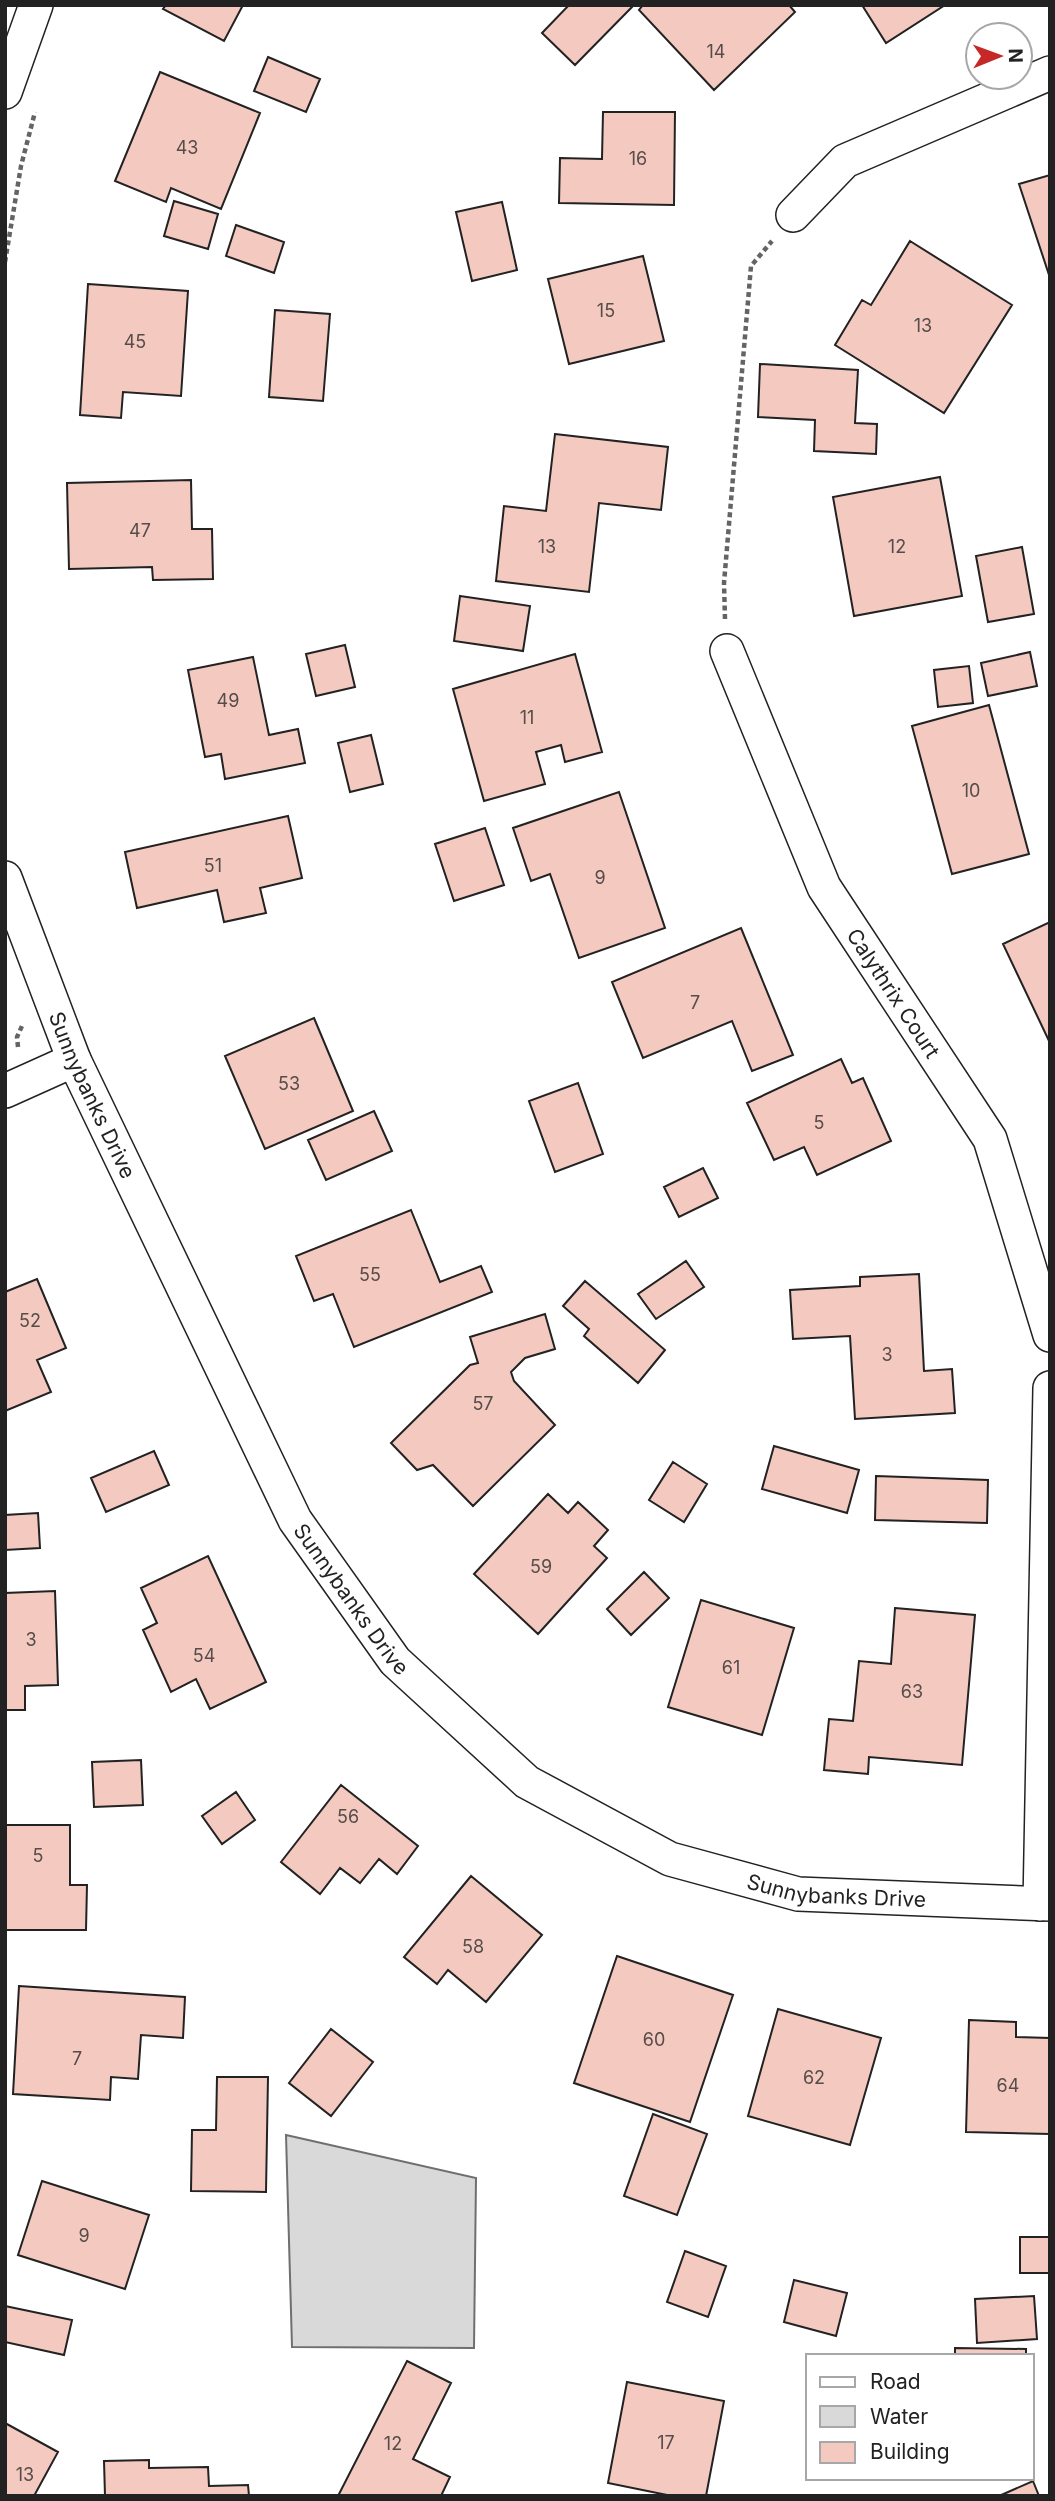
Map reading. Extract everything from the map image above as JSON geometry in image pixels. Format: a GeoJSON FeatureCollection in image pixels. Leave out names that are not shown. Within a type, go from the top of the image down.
{"type":"FeatureCollection","features":[{"type":"Feature","properties":{"kind":"street"},"geometry":{"type":"LineString","coordinates":[[5,92],[36,5]]}},
{"type":"Feature","properties":{"kind":"street"},"geometry":{"type":"LineString","coordinates":[[793,215],[845,161],[1050,73]]}},
{"type":"Feature","properties":{"kind":"street","name":"Calythrix Court"},"geometry":{"type":"LineString","coordinates":[[727,651],[824,887],[990,1139],[1050,1335]]}},
{"type":"Feature","properties":{"kind":"street","name":"Sunnybanks Drive"},"geometry":{"type":"LineString","coordinates":[[5,878],[74,1060],[295,1520],[395,1661],[527,1782],[670,1859],[798,1894],[1045,1904]]}},
{"type":"Feature","properties":{"kind":"street"},"geometry":{"type":"LineString","coordinates":[[5,1091],[74,1060]]}},
{"type":"Feature","properties":{"kind":"street"},"geometry":{"type":"LineString","coordinates":[[1045,1904],[1050,1388]]}},
{"type":"Feature","properties":{"kind":"path"},"geometry":{"type":"LineString","coordinates":[[5,262],[21,166],[39,101]]}},
{"type":"Feature","properties":{"kind":"path"},"geometry":{"type":"LineString","coordinates":[[724,583],[751,266]]}},
{"type":"Feature","properties":{"kind":"water"},"geometry":{"type":"Polygon","coordinates":[[[286,2135],[476,2178],[474,2348],[292,2347],[286,2135]]]}},
{"type":"Feature","properties":{"kind":"building"},"geometry":{"type":"Polygon","coordinates":[[[166,5],[243,5],[224,41],[163,9],[166,5]]]}},
{"type":"Feature","properties":{"kind":"building"},"geometry":{"type":"Polygon","coordinates":[[[569,5],[632,7],[575,65],[542,33],[569,5]]]}},
{"type":"Feature","properties":{"kind":"building"},"geometry":{"type":"Polygon","coordinates":[[[643,5],[789,5],[795,12],[714,90],[639,10],[643,5]]]}},
{"type":"Feature","properties":{"kind":"building"},"geometry":{"type":"Polygon","coordinates":[[[862,5],[945,5],[886,43],[862,5]]]}},
{"type":"Feature","properties":{"kind":"building"},"geometry":{"type":"Polygon","coordinates":[[[268,57],[320,79],[306,112],[254,91],[268,57]]]}},
{"type":"Feature","properties":{"kind":"building"},"geometry":{"type":"Polygon","coordinates":[[[160,72],[260,113],[221,209],[171,188],[166,202],[115,181],[160,72]]]}},
{"type":"Feature","properties":{"kind":"building"},"geometry":{"type":"Polygon","coordinates":[[[603,112],[675,112],[674,205],[559,203],[560,158],[602,159],[603,112]]]}},
{"type":"Feature","properties":{"kind":"building"},"geometry":{"type":"Polygon","coordinates":[[[1050,175],[1050,278],[1019,184],[1050,175]]]}},
{"type":"Feature","properties":{"kind":"building"},"geometry":{"type":"Polygon","coordinates":[[[174,201],[218,214],[208,249],[164,236],[174,201]]]}},
{"type":"Feature","properties":{"kind":"building"},"geometry":{"type":"Polygon","coordinates":[[[502,202],[517,270],[472,281],[456,212],[502,202]]]}},
{"type":"Feature","properties":{"kind":"building"},"geometry":{"type":"Polygon","coordinates":[[[236,225],[284,242],[274,273],[226,256],[236,225]]]}},
{"type":"Feature","properties":{"kind":"building"},"geometry":{"type":"Polygon","coordinates":[[[910,241],[1012,305],[944,413],[835,345],[862,300],[871,305],[910,241]]]}},
{"type":"Feature","properties":{"kind":"building"},"geometry":{"type":"Polygon","coordinates":[[[643,256],[664,341],[569,364],[548,279],[643,256]]]}},
{"type":"Feature","properties":{"kind":"building"},"geometry":{"type":"Polygon","coordinates":[[[88,284],[188,291],[181,396],[123,392],[121,418],[80,415],[88,284]]]}},
{"type":"Feature","properties":{"kind":"building"},"geometry":{"type":"Polygon","coordinates":[[[275,310],[330,314],[323,401],[269,397],[275,310]]]}},
{"type":"Feature","properties":{"kind":"building"},"geometry":{"type":"Polygon","coordinates":[[[760,364],[858,370],[855,423],[877,424],[876,454],[814,451],[815,420],[758,417],[760,364]]]}},
{"type":"Feature","properties":{"kind":"building"},"geometry":{"type":"Polygon","coordinates":[[[555,434],[668,447],[661,510],[599,503],[589,592],[496,581],[504,506],[546,511],[555,434]]]}},
{"type":"Feature","properties":{"kind":"building"},"geometry":{"type":"Polygon","coordinates":[[[940,477],[962,596],[854,616],[833,497],[940,477]]]}},
{"type":"Feature","properties":{"kind":"building"},"geometry":{"type":"Polygon","coordinates":[[[191,480],[192,529],[212,529],[213,579],[153,580],[152,567],[69,569],[67,483],[191,480]]]}},
{"type":"Feature","properties":{"kind":"building"},"geometry":{"type":"Polygon","coordinates":[[[1022,547],[1034,614],[988,622],[976,556],[1022,547]]]}},
{"type":"Feature","properties":{"kind":"building"},"geometry":{"type":"Polygon","coordinates":[[[460,596],[530,606],[523,651],[454,641],[460,596]]]}},
{"type":"Feature","properties":{"kind":"building"},"geometry":{"type":"Polygon","coordinates":[[[345,645],[355,687],[316,696],[306,654],[345,645]]]}},
{"type":"Feature","properties":{"kind":"building"},"geometry":{"type":"Polygon","coordinates":[[[1030,652],[1037,686],[988,696],[981,663],[1030,652]]]}},
{"type":"Feature","properties":{"kind":"building"},"geometry":{"type":"Polygon","coordinates":[[[575,654],[602,752],[565,762],[561,745],[536,752],[545,784],[484,801],[453,689],[575,654]]]}},
{"type":"Feature","properties":{"kind":"building"},"geometry":{"type":"Polygon","coordinates":[[[253,657],[269,735],[298,729],[305,763],[225,779],[221,754],[205,757],[188,670],[253,657]]]}},
{"type":"Feature","properties":{"kind":"building"},"geometry":{"type":"Polygon","coordinates":[[[969,666],[973,703],[938,707],[934,670],[969,666]]]}},
{"type":"Feature","properties":{"kind":"building"},"geometry":{"type":"Polygon","coordinates":[[[989,705],[1029,854],[952,874],[912,726],[989,705]]]}},
{"type":"Feature","properties":{"kind":"building"},"geometry":{"type":"Polygon","coordinates":[[[371,735],[383,784],[350,792],[338,743],[371,735]]]}},
{"type":"Feature","properties":{"kind":"building"},"geometry":{"type":"Polygon","coordinates":[[[619,792],[665,928],[579,958],[550,874],[531,881],[513,828],[619,792]]]}},
{"type":"Feature","properties":{"kind":"building"},"geometry":{"type":"Polygon","coordinates":[[[288,816],[302,878],[260,888],[266,913],[224,922],[217,890],[137,908],[125,852],[288,816]]]}},
{"type":"Feature","properties":{"kind":"building"},"geometry":{"type":"Polygon","coordinates":[[[485,828],[504,885],[454,901],[435,844],[485,828]]]}},
{"type":"Feature","properties":{"kind":"building"},"geometry":{"type":"Polygon","coordinates":[[[1050,922],[1050,1043],[1003,944],[1050,922]]]}},
{"type":"Feature","properties":{"kind":"building"},"geometry":{"type":"Polygon","coordinates":[[[741,928],[793,1055],[752,1071],[732,1021],[643,1058],[612,982],[741,928]]]}},
{"type":"Feature","properties":{"kind":"building"},"geometry":{"type":"Polygon","coordinates":[[[314,1018],[353,1111],[265,1149],[225,1056],[314,1018]]]}},
{"type":"Feature","properties":{"kind":"building"},"geometry":{"type":"Polygon","coordinates":[[[841,1059],[852,1083],[863,1078],[891,1141],[817,1175],[804,1147],[774,1160],[747,1103],[841,1059]]]}},
{"type":"Feature","properties":{"kind":"building"},"geometry":{"type":"Polygon","coordinates":[[[578,1083],[603,1154],[555,1172],[529,1101],[578,1083]]]}},
{"type":"Feature","properties":{"kind":"building"},"geometry":{"type":"Polygon","coordinates":[[[374,1111],[392,1151],[326,1180],[308,1140],[374,1111]]]}},
{"type":"Feature","properties":{"kind":"building"},"geometry":{"type":"Polygon","coordinates":[[[703,1168],[718,1198],[679,1217],[664,1187],[703,1168]]]}},
{"type":"Feature","properties":{"kind":"building"},"geometry":{"type":"Polygon","coordinates":[[[411,1210],[440,1282],[481,1266],[492,1292],[354,1347],[333,1294],[314,1301],[296,1256],[411,1210]]]}},
{"type":"Feature","properties":{"kind":"building"},"geometry":{"type":"Polygon","coordinates":[[[686,1261],[704,1287],[656,1319],[638,1294],[686,1261]]]}},
{"type":"Feature","properties":{"kind":"building"},"geometry":{"type":"Polygon","coordinates":[[[919,1274],[924,1371],[952,1369],[955,1413],[855,1419],[850,1336],[793,1339],[790,1290],[860,1286],[860,1277],[919,1274]]]}},
{"type":"Feature","properties":{"kind":"building"},"geometry":{"type":"Polygon","coordinates":[[[37,1279],[66,1348],[37,1360],[51,1392],[5,1411],[5,1292],[37,1279]]]}},
{"type":"Feature","properties":{"kind":"building"},"geometry":{"type":"Polygon","coordinates":[[[585,1281],[665,1350],[638,1383],[584,1336],[589,1329],[563,1306],[585,1281]]]}},
{"type":"Feature","properties":{"kind":"building"},"geometry":{"type":"Polygon","coordinates":[[[545,1314],[555,1349],[525,1358],[511,1372],[514,1381],[555,1425],[473,1506],[433,1465],[417,1470],[391,1443],[470,1365],[478,1363],[470,1337],[545,1314]]]}},
{"type":"Feature","properties":{"kind":"building"},"geometry":{"type":"Polygon","coordinates":[[[774,1446],[859,1470],[847,1513],[762,1489],[774,1446]]]}},
{"type":"Feature","properties":{"kind":"building"},"geometry":{"type":"Polygon","coordinates":[[[154,1451],[169,1485],[106,1512],[91,1478],[154,1451]]]}},
{"type":"Feature","properties":{"kind":"building"},"geometry":{"type":"Polygon","coordinates":[[[673,1462],[707,1484],[684,1522],[649,1500],[673,1462]]]}},
{"type":"Feature","properties":{"kind":"building"},"geometry":{"type":"Polygon","coordinates":[[[876,1476],[988,1480],[987,1523],[875,1520],[876,1476]]]}},
{"type":"Feature","properties":{"kind":"building"},"geometry":{"type":"Polygon","coordinates":[[[548,1494],[568,1513],[578,1502],[608,1530],[594,1546],[607,1558],[538,1634],[474,1574],[548,1494]]]}},
{"type":"Feature","properties":{"kind":"building"},"geometry":{"type":"Polygon","coordinates":[[[38,1513],[40,1548],[5,1550],[5,1515],[38,1513]]]}},
{"type":"Feature","properties":{"kind":"building"},"geometry":{"type":"Polygon","coordinates":[[[208,1556],[266,1682],[210,1709],[196,1679],[171,1692],[143,1630],[157,1623],[141,1588],[208,1556]]]}},
{"type":"Feature","properties":{"kind":"building"},"geometry":{"type":"Polygon","coordinates":[[[644,1572],[669,1598],[631,1635],[607,1609],[644,1572]]]}},
{"type":"Feature","properties":{"kind":"building"},"geometry":{"type":"Polygon","coordinates":[[[55,1591],[58,1685],[25,1686],[25,1710],[5,1710],[5,1593],[55,1591]]]}},
{"type":"Feature","properties":{"kind":"building"},"geometry":{"type":"Polygon","coordinates":[[[701,1600],[794,1628],[762,1735],[668,1707],[701,1600]]]}},
{"type":"Feature","properties":{"kind":"building"},"geometry":{"type":"Polygon","coordinates":[[[895,1608],[975,1615],[962,1765],[869,1757],[868,1774],[824,1770],[829,1719],[853,1721],[859,1661],[891,1664],[895,1608]]]}},
{"type":"Feature","properties":{"kind":"building"},"geometry":{"type":"Polygon","coordinates":[[[141,1760],[143,1805],[94,1807],[92,1762],[141,1760]]]}},
{"type":"Feature","properties":{"kind":"building"},"geometry":{"type":"Polygon","coordinates":[[[341,1785],[418,1846],[397,1874],[379,1859],[360,1883],[340,1868],[320,1894],[281,1862],[341,1785]]]}},
{"type":"Feature","properties":{"kind":"building"},"geometry":{"type":"Polygon","coordinates":[[[236,1792],[255,1820],[222,1844],[202,1816],[236,1792]]]}},
{"type":"Feature","properties":{"kind":"building"},"geometry":{"type":"Polygon","coordinates":[[[5,1825],[70,1825],[70,1885],[87,1885],[86,1930],[5,1930],[5,1825]]]}},
{"type":"Feature","properties":{"kind":"building"},"geometry":{"type":"Polygon","coordinates":[[[471,1876],[542,1935],[486,2002],[448,1970],[437,1984],[404,1957],[471,1876]]]}},
{"type":"Feature","properties":{"kind":"building"},"geometry":{"type":"Polygon","coordinates":[[[617,1956],[733,1995],[690,2122],[574,2083],[617,1956]]]}},
{"type":"Feature","properties":{"kind":"building"},"geometry":{"type":"Polygon","coordinates":[[[19,1986],[185,1997],[183,2038],[141,2035],[138,2079],[111,2077],[110,2100],[13,2094],[19,1986]]]}},
{"type":"Feature","properties":{"kind":"building"},"geometry":{"type":"Polygon","coordinates":[[[778,2009],[881,2038],[850,2145],[748,2116],[778,2009]]]}},
{"type":"Feature","properties":{"kind":"building"},"geometry":{"type":"Polygon","coordinates":[[[969,2020],[1016,2022],[1016,2037],[1050,2038],[1050,2134],[966,2132],[969,2020]]]}},
{"type":"Feature","properties":{"kind":"building"},"geometry":{"type":"Polygon","coordinates":[[[331,2029],[373,2062],[331,2116],[289,2083],[331,2029]]]}},
{"type":"Feature","properties":{"kind":"building"},"geometry":{"type":"Polygon","coordinates":[[[217,2077],[268,2077],[266,2192],[191,2191],[192,2130],[216,2130],[217,2077]]]}},
{"type":"Feature","properties":{"kind":"building"},"geometry":{"type":"Polygon","coordinates":[[[653,2114],[707,2134],[677,2215],[624,2196],[653,2114]]]}},
{"type":"Feature","properties":{"kind":"building"},"geometry":{"type":"Polygon","coordinates":[[[42,2181],[149,2215],[125,2289],[18,2255],[42,2181]]]}},
{"type":"Feature","properties":{"kind":"building"},"geometry":{"type":"Polygon","coordinates":[[[1020,2237],[1050,2237],[1050,2273],[1020,2273],[1020,2237]]]}},
{"type":"Feature","properties":{"kind":"building"},"geometry":{"type":"Polygon","coordinates":[[[685,2251],[726,2266],[708,2317],[667,2302],[685,2251]]]}},
{"type":"Feature","properties":{"kind":"building"},"geometry":{"type":"Polygon","coordinates":[[[794,2280],[847,2293],[836,2336],[784,2322],[794,2280]]]}},
{"type":"Feature","properties":{"kind":"building"},"geometry":{"type":"Polygon","coordinates":[[[1034,2296],[1037,2339],[977,2343],[975,2299],[1034,2296]]]}},
{"type":"Feature","properties":{"kind":"building"},"geometry":{"type":"Polygon","coordinates":[[[5,2306],[72,2320],[64,2355],[5,2342],[5,2306]]]}},
{"type":"Feature","properties":{"kind":"building"},"geometry":{"type":"Polygon","coordinates":[[[955,2348],[1026,2349],[1026,2354],[955,2354],[955,2348]]]}},
{"type":"Feature","properties":{"kind":"building"},"geometry":{"type":"Polygon","coordinates":[[[407,2361],[451,2383],[413,2459],[450,2477],[441,2496],[338,2496],[407,2361]]]}},
{"type":"Feature","properties":{"kind":"building"},"geometry":{"type":"Polygon","coordinates":[[[627,2382],[724,2401],[706,2496],[672,2496],[608,2483],[627,2382]]]}},
{"type":"Feature","properties":{"kind":"building"},"geometry":{"type":"Polygon","coordinates":[[[5,2423],[58,2452],[34,2496],[5,2496],[5,2423]]]}},
{"type":"Feature","properties":{"kind":"building"},"geometry":{"type":"Polygon","coordinates":[[[149,2460],[149,2468],[208,2467],[209,2486],[248,2485],[249,2496],[105,2496],[104,2461],[149,2460]]]}},
{"type":"Feature","properties":{"kind":"building"},"geometry":{"type":"Polygon","coordinates":[[[1033,2481],[1039,2496],[999,2496],[1033,2481]]]}}]}
